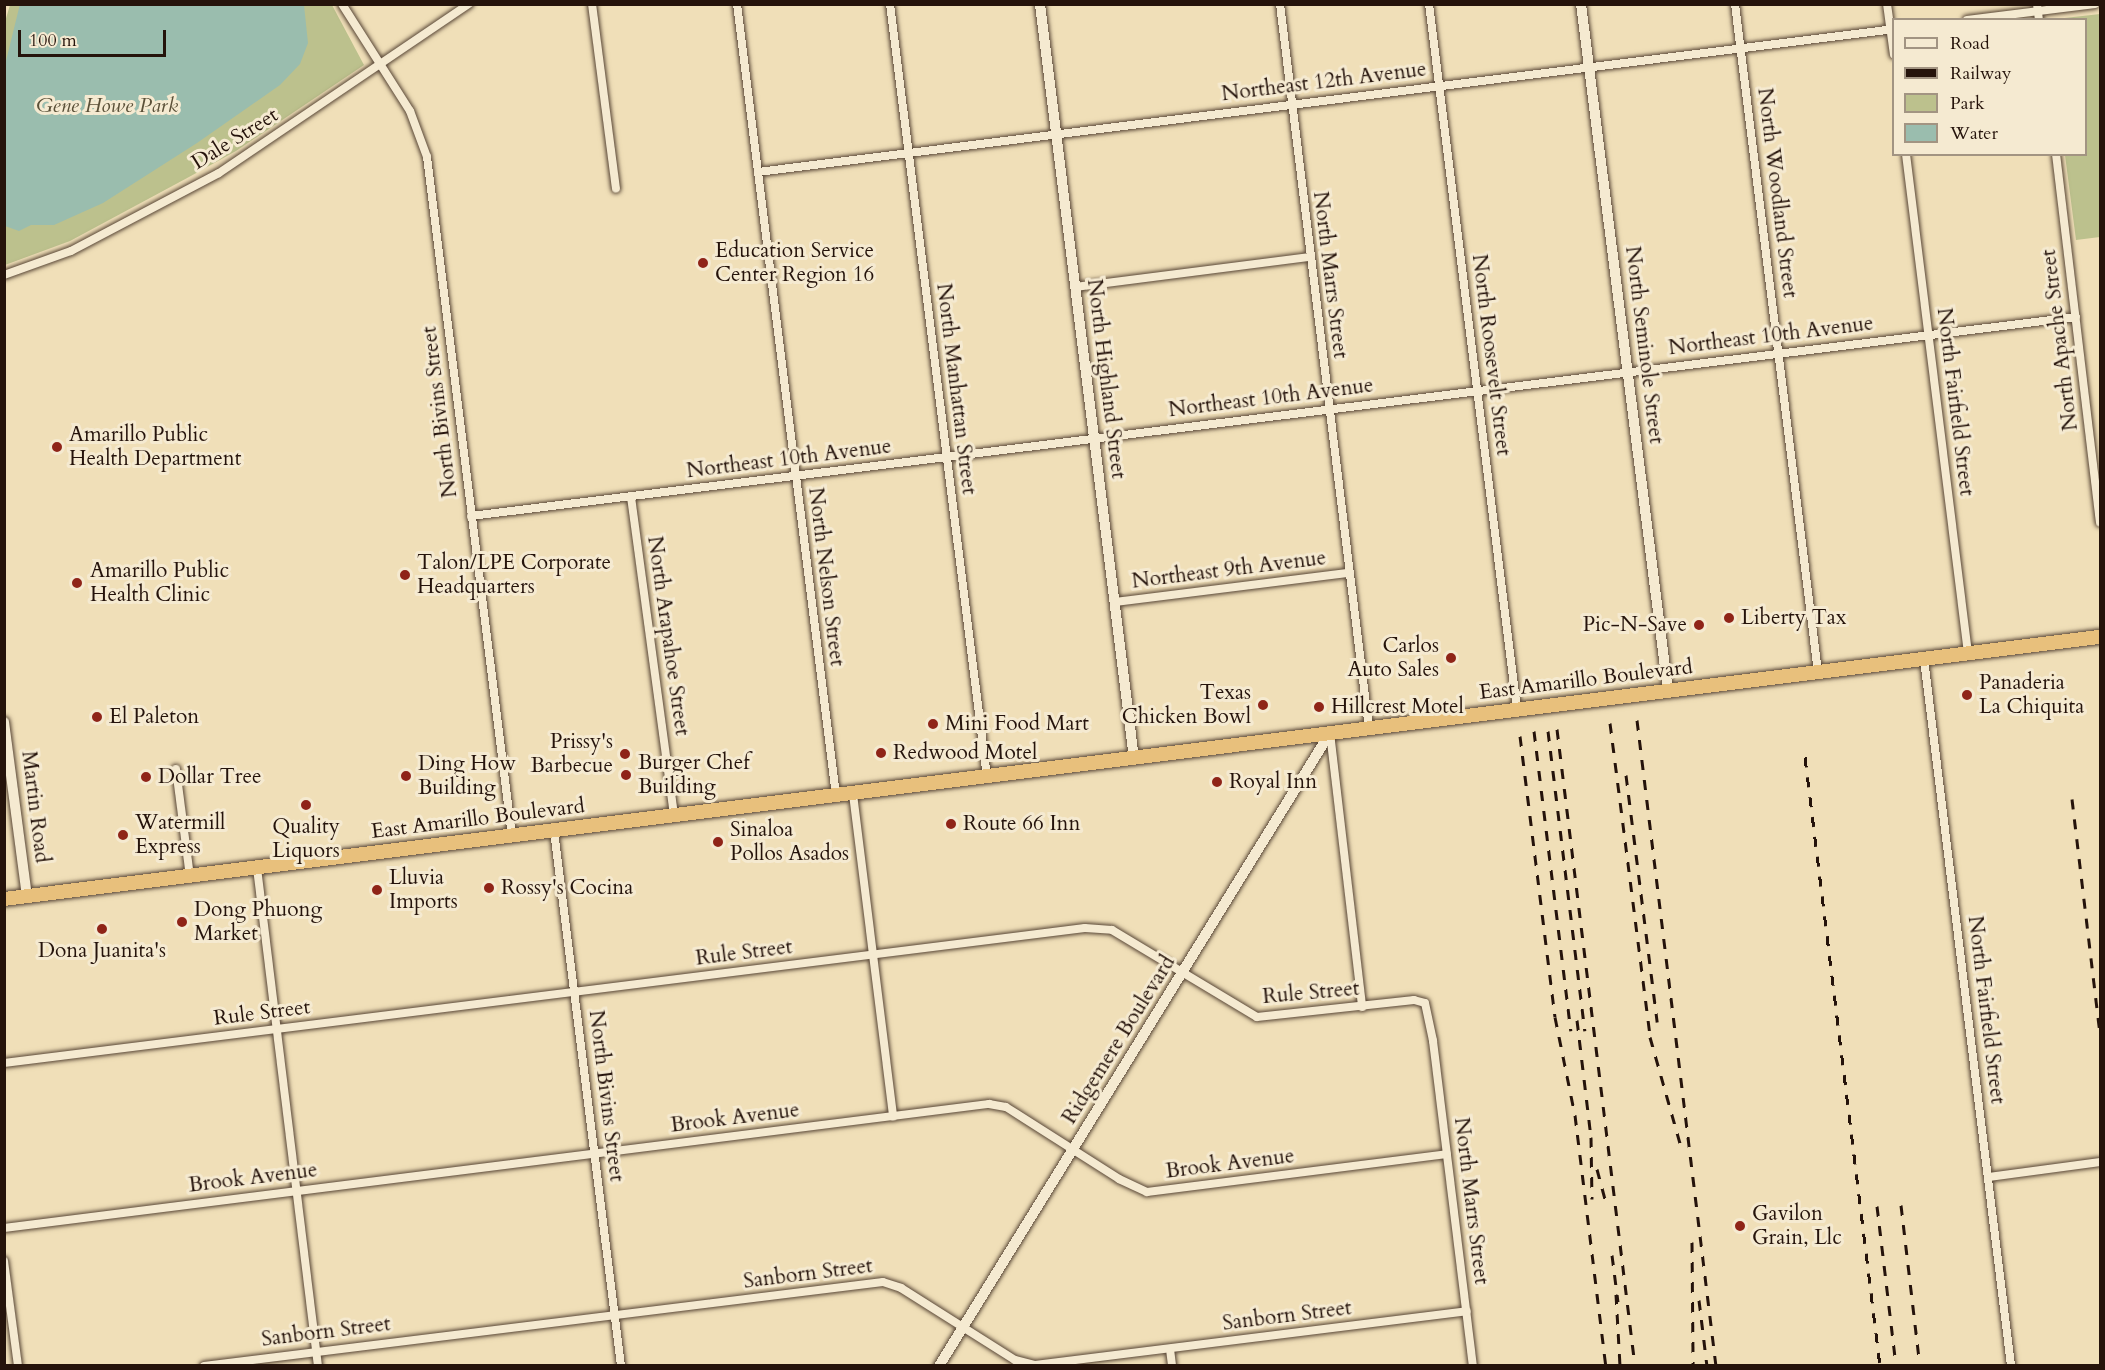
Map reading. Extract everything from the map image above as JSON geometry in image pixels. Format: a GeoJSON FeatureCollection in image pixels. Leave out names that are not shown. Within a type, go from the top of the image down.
{"type":"FeatureCollection","features":[{"type":"Feature","properties":{"kind":"highway","name":"East Amarillo Boulevard"},"geometry":{"type":"LineString","coordinates":[[4,899],[2100,637]]}},
{"type":"Feature","properties":{"kind":"street","name":"North Bivins Street"},"geometry":{"type":"LineString","coordinates":[[342,4],[415,120],[428,158],[512,837]]}},
{"type":"Feature","properties":{"kind":"street","name":"Dale Street"},"geometry":{"type":"LineString","coordinates":[[4,275],[71,251],[219,172],[469,4]]}},
{"type":"Feature","properties":{"kind":"street"},"geometry":{"type":"LineString","coordinates":[[592,4],[616,188]]}},
{"type":"Feature","properties":{"kind":"street","name":"North Nelson Street"},"geometry":{"type":"LineString","coordinates":[[737,4],[836,796]]}},
{"type":"Feature","properties":{"kind":"street","name":"North Manhattan Street"},"geometry":{"type":"LineString","coordinates":[[890,4],[987,777]]}},
{"type":"Feature","properties":{"kind":"street","name":"North Highland Street"},"geometry":{"type":"LineString","coordinates":[[1040,4],[1134,759]]}},
{"type":"Feature","properties":{"kind":"street","name":"North Marrs Street"},"geometry":{"type":"LineString","coordinates":[[1280,4],[1369,729]]}},
{"type":"Feature","properties":{"kind":"street","name":"North Roosevelt Street"},"geometry":{"type":"LineString","coordinates":[[1429,4],[1517,710]]}},
{"type":"Feature","properties":{"kind":"street","name":"North Seminole Street"},"geometry":{"type":"LineString","coordinates":[[1581,4],[1668,691]]}},
{"type":"Feature","properties":{"kind":"street","name":"North Woodland Street"},"geometry":{"type":"LineString","coordinates":[[1735,4],[1818,672]]}},
{"type":"Feature","properties":{"kind":"street"},"geometry":{"type":"LineString","coordinates":[[1887,4],[1892,29]]}},
{"type":"Feature","properties":{"kind":"street"},"geometry":{"type":"LineString","coordinates":[[1985,18],[2096,4]]}},
{"type":"Feature","properties":{"kind":"street","name":"Northeast 12th Avenue"},"geometry":{"type":"LineString","coordinates":[[758,172],[1892,29]]}},
{"type":"Feature","properties":{"kind":"street","name":"North Fairfield Street"},"geometry":{"type":"LineString","coordinates":[[1906,156],[1968,653]]}},
{"type":"Feature","properties":{"kind":"street","name":"North Apache Street"},"geometry":{"type":"LineString","coordinates":[[2056,156],[2100,522]]}},
{"type":"Feature","properties":{"kind":"street"},"geometry":{"type":"LineString","coordinates":[[1075,287],[1310,257]]}},
{"type":"Feature","properties":{"kind":"street","name":"Northeast 10th Avenue"},"geometry":{"type":"LineString","coordinates":[[471,516],[2076,317]]}},
{"type":"Feature","properties":{"kind":"street","name":"North Arapahoe Street"},"geometry":{"type":"LineString","coordinates":[[630,497],[674,816]]}},
{"type":"Feature","properties":{"kind":"street","name":"Northeast 9th Avenue"},"geometry":{"type":"LineString","coordinates":[[1115,602],[1349,573]]}},
{"type":"Feature","properties":{"kind":"street","name":"North Fairfield Street"},"geometry":{"type":"LineString","coordinates":[[1924,659],[2011,1365]]}},
{"type":"Feature","properties":{"kind":"street","name":"Martin Road"},"geometry":{"type":"LineString","coordinates":[[4,722],[27,897]]}},
{"type":"Feature","properties":{"kind":"street"},"geometry":{"type":"LineString","coordinates":[[1330,733],[1362,1007]]}},
{"type":"Feature","properties":{"kind":"street","name":"Ridgemere Boulevard"},"geometry":{"type":"LineString","coordinates":[[939,1365],[1184,974],[1330,733]]}},
{"type":"Feature","properties":{"kind":"street"},"geometry":{"type":"LineString","coordinates":[[177,769],[190,877]]}},
{"type":"Feature","properties":{"kind":"street"},"geometry":{"type":"LineString","coordinates":[[853,794],[893,1116]]}},
{"type":"Feature","properties":{"kind":"street","name":"North Bivins Street"},"geometry":{"type":"LineString","coordinates":[[554,831],[621,1365]]}},
{"type":"Feature","properties":{"kind":"street"},"geometry":{"type":"LineString","coordinates":[[257,868],[318,1365]]}},
{"type":"Feature","properties":{"kind":"street","name":"Rule Street"},"geometry":{"type":"LineString","coordinates":[[4,1063],[1098,927],[1118,932],[1257,1017],[1421,1001],[1429,1008],[1433,1041]]}},
{"type":"Feature","properties":{"kind":"street","name":"North Marrs Street"},"geometry":{"type":"LineString","coordinates":[[1433,1041],[1473,1365]]}},
{"type":"Feature","properties":{"kind":"street","name":"Brook Avenue"},"geometry":{"type":"LineString","coordinates":[[4,1228],[893,1116],[1000,1105],[1147,1192],[1447,1155]]}},
{"type":"Feature","properties":{"kind":"street"},"geometry":{"type":"LineString","coordinates":[[1989,1177],[2100,1162]]}},
{"type":"Feature","properties":{"kind":"street"},"geometry":{"type":"LineString","coordinates":[[4,1261],[18,1365]]}},
{"type":"Feature","properties":{"kind":"street","name":"Sanborn Street"},"geometry":{"type":"LineString","coordinates":[[204,1365],[883,1282],[901,1288],[1016,1360],[1035,1365],[1467,1311]]}},
{"type":"Feature","properties":{"kind":"street"},"geometry":{"type":"LineString","coordinates":[[1170,1349],[1172,1365]]}},
{"type":"Feature","properties":{"kind":"green space","name":"Gene Howe Park"},"geometry":{"type":"Polygon","coordinates":[[[10,5],[332,5],[364,65],[236,151],[70,241],[5,265],[4,25],[10,5]]]}},
{"type":"Feature","properties":{"kind":"green space"},"geometry":{"type":"Polygon","coordinates":[[[2100,14],[2100,237],[2076,240],[2065,156],[2087,156],[2087,18],[2065,18],[2100,14]]]}},
{"type":"Feature","properties":{"kind":"water","name":"Gene Howe Park"},"geometry":{"type":"Polygon","coordinates":[[[20,4],[304,5],[308,43],[300,64],[280,85],[197,143],[103,203],[54,225],[31,225],[19,231],[5,226],[4,69],[20,4]]]}},
{"type":"Feature","properties":{"kind":"railway"},"geometry":{"type":"LineString","coordinates":[[1637,720],[1716,1366]]}},
{"type":"Feature","properties":{"kind":"railway"},"geometry":{"type":"LineString","coordinates":[[1610,723],[1650,1037],[1680,1143]]}},
{"type":"Feature","properties":{"kind":"railway"},"geometry":{"type":"LineString","coordinates":[[1557,729],[1635,1366]]}},
{"type":"Feature","properties":{"kind":"railway"},"geometry":{"type":"LineString","coordinates":[[1534,731],[1571,1031]]}},
{"type":"Feature","properties":{"kind":"railway"},"geometry":{"type":"LineString","coordinates":[[1548,731],[1585,1031]]}},
{"type":"Feature","properties":{"kind":"railway"},"geometry":{"type":"LineString","coordinates":[[1520,736],[1555,1017],[1575,1115],[1606,1366]]}},
{"type":"Feature","properties":{"kind":"railway"},"geometry":{"type":"LineString","coordinates":[[1805,757],[1880,1366]]}},
{"type":"Feature","properties":{"kind":"railway"},"geometry":{"type":"LineString","coordinates":[[1626,775],[1657,1022]]}},
{"type":"Feature","properties":{"kind":"railway"},"geometry":{"type":"LineString","coordinates":[[2072,799],[2100,1034]]}},
{"type":"Feature","properties":{"kind":"railway"},"geometry":{"type":"LineString","coordinates":[[1577,1020],[1591,1137],[1592,1199]]}},
{"type":"Feature","properties":{"kind":"railway"},"geometry":{"type":"LineString","coordinates":[[1597,1169],[1606,1203]]}},
{"type":"Feature","properties":{"kind":"railway"},"geometry":{"type":"LineString","coordinates":[[1901,1205],[1920,1366]]}},
{"type":"Feature","properties":{"kind":"railway"},"geometry":{"type":"LineString","coordinates":[[1877,1206],[1896,1366]]}},
{"type":"Feature","properties":{"kind":"railway"},"geometry":{"type":"LineString","coordinates":[[1692,1242],[1693,1366]]}},
{"type":"Feature","properties":{"kind":"railway"},"geometry":{"type":"LineString","coordinates":[[1612,1255],[1618,1302]]}},
{"type":"Feature","properties":{"kind":"railway"},"geometry":{"type":"LineString","coordinates":[[1616,1294],[1620,1366]]}},
{"type":"Feature","properties":{"kind":"railway"},"geometry":{"type":"LineString","coordinates":[[1699,1300],[1707,1366]]}},
{"type":"Feature","properties":{"kind":"place","name":"Education Service Center Region 16"},"geometry":{"type":"Point","coordinates":[703,263]}},
{"type":"Feature","properties":{"kind":"place","name":"Amarillo Public Health Department"},"geometry":{"type":"Point","coordinates":[57,447]}},
{"type":"Feature","properties":{"kind":"place","name":"Talon/LPE Corporate Headquarters"},"geometry":{"type":"Point","coordinates":[405,575]}},
{"type":"Feature","properties":{"kind":"place","name":"Amarillo Public Health Clinic"},"geometry":{"type":"Point","coordinates":[77,583]}},
{"type":"Feature","properties":{"kind":"place","name":"Liberty Tax"},"geometry":{"type":"Point","coordinates":[1729,618]}},
{"type":"Feature","properties":{"kind":"place","name":"Pic-N-Save"},"geometry":{"type":"Point","coordinates":[1699,625]}},
{"type":"Feature","properties":{"kind":"place","name":"Carlos Auto Sales"},"geometry":{"type":"Point","coordinates":[1451,658]}},
{"type":"Feature","properties":{"kind":"place","name":"Panaderia La Chiquita"},"geometry":{"type":"Point","coordinates":[1967,695]}},
{"type":"Feature","properties":{"kind":"place","name":"Texas Chicken Bowl"},"geometry":{"type":"Point","coordinates":[1263,705]}},
{"type":"Feature","properties":{"kind":"place","name":"Hillcrest Motel"},"geometry":{"type":"Point","coordinates":[1319,707]}},
{"type":"Feature","properties":{"kind":"place","name":"El Paleton"},"geometry":{"type":"Point","coordinates":[97,717]}},
{"type":"Feature","properties":{"kind":"place","name":"Mini Food Mart"},"geometry":{"type":"Point","coordinates":[933,724]}},
{"type":"Feature","properties":{"kind":"place","name":"Redwood Motel"},"geometry":{"type":"Point","coordinates":[881,753]}},
{"type":"Feature","properties":{"kind":"place","name":"Prissy's Barbecue"},"geometry":{"type":"Point","coordinates":[625,754]}},
{"type":"Feature","properties":{"kind":"place","name":"Burger Chef Building"},"geometry":{"type":"Point","coordinates":[626,775]}},
{"type":"Feature","properties":{"kind":"place","name":"Ding How Building"},"geometry":{"type":"Point","coordinates":[406,776]}},
{"type":"Feature","properties":{"kind":"place","name":"Dollar Tree"},"geometry":{"type":"Point","coordinates":[146,777]}},
{"type":"Feature","properties":{"kind":"place","name":"Royal Inn"},"geometry":{"type":"Point","coordinates":[1217,782]}},
{"type":"Feature","properties":{"kind":"place","name":"Quality Liquors"},"geometry":{"type":"Point","coordinates":[306,805]}},
{"type":"Feature","properties":{"kind":"place","name":"Route 66 Inn"},"geometry":{"type":"Point","coordinates":[951,824]}},
{"type":"Feature","properties":{"kind":"place","name":"Watermill Express"},"geometry":{"type":"Point","coordinates":[123,835]}},
{"type":"Feature","properties":{"kind":"place","name":"Sinaloa Pollos Asados"},"geometry":{"type":"Point","coordinates":[718,842]}},
{"type":"Feature","properties":{"kind":"place","name":"Rossy's Cocina"},"geometry":{"type":"Point","coordinates":[489,888]}},
{"type":"Feature","properties":{"kind":"place","name":"Lluvia Imports"},"geometry":{"type":"Point","coordinates":[377,890]}},
{"type":"Feature","properties":{"kind":"place","name":"Dong Phuong Market"},"geometry":{"type":"Point","coordinates":[182,922]}},
{"type":"Feature","properties":{"kind":"place","name":"Dona Juanita's"},"geometry":{"type":"Point","coordinates":[102,929]}},
{"type":"Feature","properties":{"kind":"place","name":"Gavilon Grain, Llc"},"geometry":{"type":"Point","coordinates":[1740,1226]}}]}
